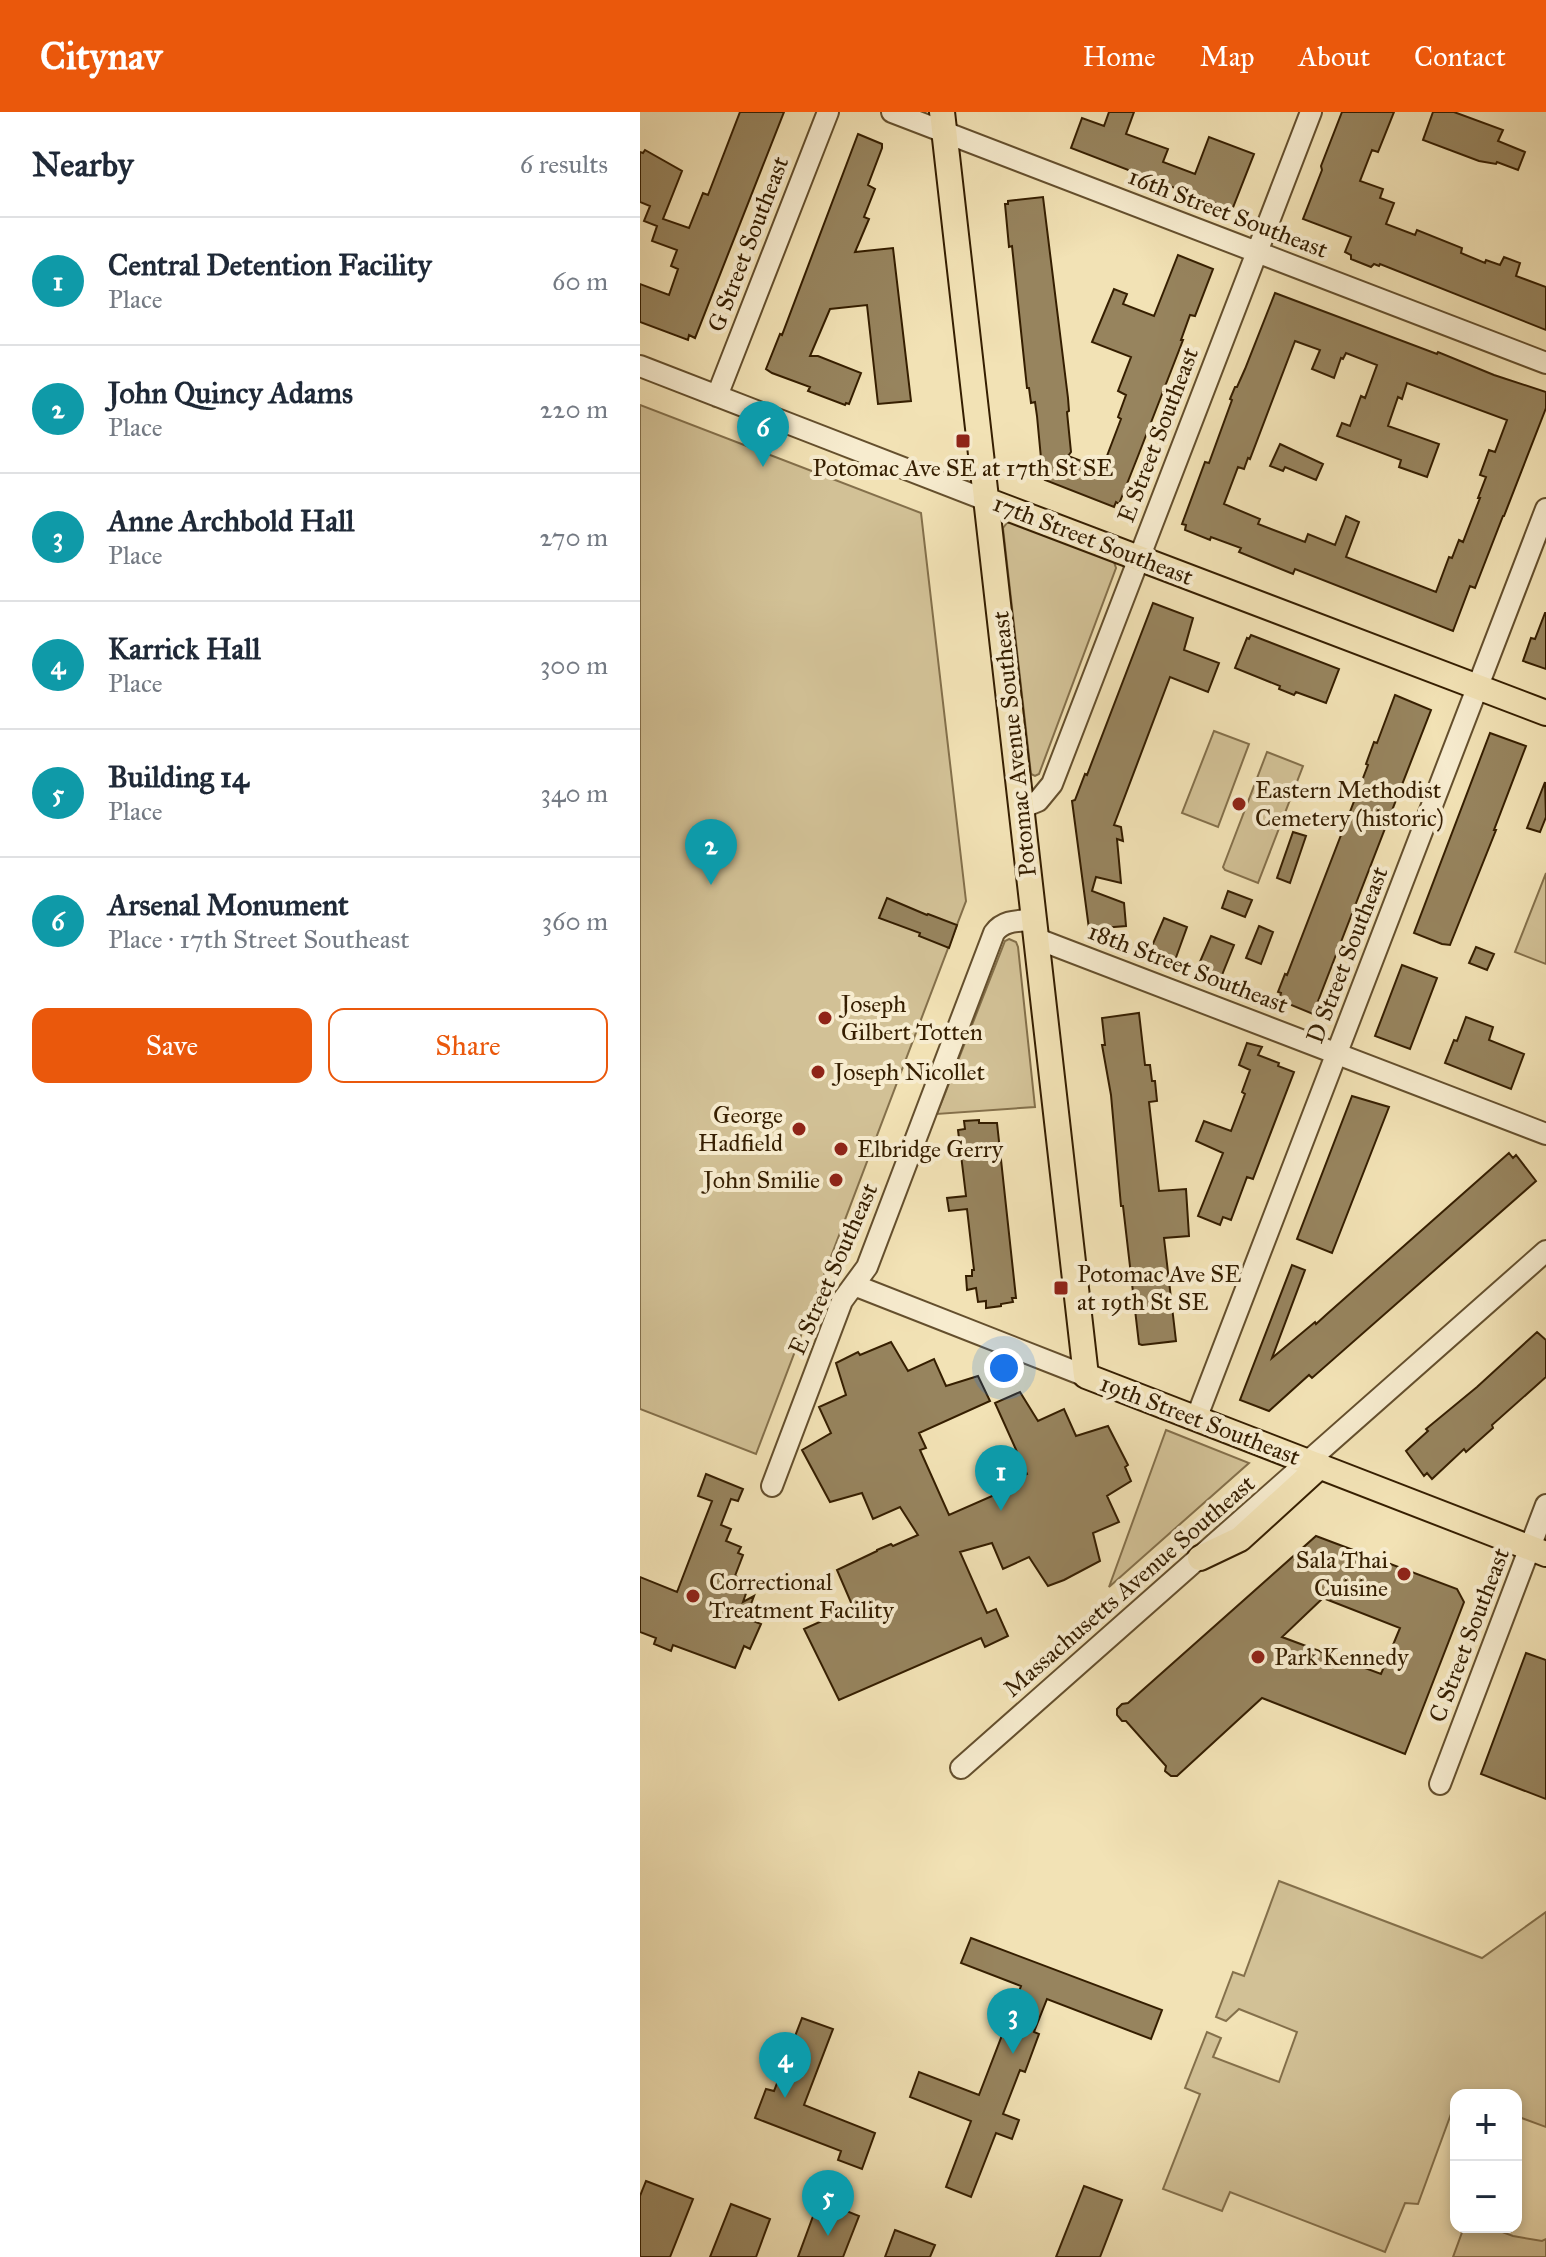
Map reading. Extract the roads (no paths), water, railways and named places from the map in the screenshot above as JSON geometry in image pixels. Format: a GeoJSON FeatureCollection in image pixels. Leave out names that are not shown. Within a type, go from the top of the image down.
{"type":"FeatureCollection","features":[{"type":"Feature","properties":{"kind":"main road","name":"Potomac Avenue Southeast"},"geometry":{"type":"LineString","coordinates":[[943,122],[1086,1376]]}},
{"type":"Feature","properties":{"kind":"main road","name":"17th Street Southeast"},"geometry":{"type":"LineString","coordinates":[[986,500],[1546,713]]}},
{"type":"Feature","properties":{"kind":"main road","name":"19th Street Southeast"},"geometry":{"type":"LineString","coordinates":[[1086,1376],[1538,1551]]}},
{"type":"Feature","properties":{"kind":"main road"},"geometry":{"type":"LineString","coordinates":[[1200,1558],[1240,1539],[1314,1464]]}},
{"type":"Feature","properties":{"kind":"street","name":"G Street Southeast"},"geometry":{"type":"LineString","coordinates":[[717,396],[828,112]]}},
{"type":"Feature","properties":{"kind":"street","name":"16th Street Southeast"},"geometry":{"type":"LineString","coordinates":[[892,112],[943,122],[1257,252],[1546,363]]}},
{"type":"Feature","properties":{"kind":"street","name":"E Street Southeast"},"geometry":{"type":"LineString","coordinates":[[1021,808],[1038,801],[1052,784],[1311,112]]}},
{"type":"Feature","properties":{"kind":"street","name":"17th Street Southeast"},"geometry":{"type":"LineString","coordinates":[[640,366],[986,500]]}},
{"type":"Feature","properties":{"kind":"street","name":"D Street Southeast"},"geometry":{"type":"LineString","coordinates":[[1196,1419],[1546,509]]}},
{"type":"Feature","properties":{"kind":"street","name":"E Street Southeast"},"geometry":{"type":"LineString","coordinates":[[772,1486],[842,1301],[867,1267],[994,933],[1006,923],[1034,929]]}},
{"type":"Feature","properties":{"kind":"street","name":"18th Street Southeast"},"geometry":{"type":"LineString","coordinates":[[1034,929],[1336,1054],[1546,1134]]}},
{"type":"Feature","properties":{"kind":"street"},"geometry":{"type":"LineString","coordinates":[[1314,1464],[1546,1251]]}},
{"type":"Feature","properties":{"kind":"street","name":"19th Street Southeast"},"geometry":{"type":"LineString","coordinates":[[854,1285],[1086,1376]]}},
{"type":"Feature","properties":{"kind":"street","name":"C Street Southeast"},"geometry":{"type":"LineString","coordinates":[[1440,1784],[1538,1551],[1546,1505]]}},
{"type":"Feature","properties":{"kind":"street","name":"Massachusetts Avenue Southeast"},"geometry":{"type":"LineString","coordinates":[[961,1768],[1200,1558]]}},
{"type":"Feature","properties":{"kind":"place","name":"Potomac Ave SE at 17th St SE"},"geometry":{"type":"Point","coordinates":[963,441]}},
{"type":"Feature","properties":{"kind":"place","name":"Arsenal Monument"},"geometry":{"type":"Point","coordinates":[763,467]}},
{"type":"Feature","properties":{"kind":"place","name":"Eastern Methodist Cemetery (historic)"},"geometry":{"type":"Point","coordinates":[1239,804]}},
{"type":"Feature","properties":{"kind":"place","name":"John Quincy Adams"},"geometry":{"type":"Point","coordinates":[711,885]}},
{"type":"Feature","properties":{"kind":"place","name":"Joseph Gilbert Totten"},"geometry":{"type":"Point","coordinates":[825,1018]}},
{"type":"Feature","properties":{"kind":"place","name":"Joseph Nicollet"},"geometry":{"type":"Point","coordinates":[818,1072]}},
{"type":"Feature","properties":{"kind":"place","name":"George Hadfield"},"geometry":{"type":"Point","coordinates":[799,1129]}},
{"type":"Feature","properties":{"kind":"place","name":"Elbridge Gerry"},"geometry":{"type":"Point","coordinates":[841,1149]}},
{"type":"Feature","properties":{"kind":"place","name":"John Smilie"},"geometry":{"type":"Point","coordinates":[836,1180]}},
{"type":"Feature","properties":{"kind":"place","name":"Potomac Ave SE at 19th St SE"},"geometry":{"type":"Point","coordinates":[1061,1288]}},
{"type":"Feature","properties":{"kind":"place","name":"Central Detention Facility"},"geometry":{"type":"Point","coordinates":[1001,1511]}},
{"type":"Feature","properties":{"kind":"place","name":"Sala Thai Cuisine"},"geometry":{"type":"Point","coordinates":[1404,1574]}},
{"type":"Feature","properties":{"kind":"place","name":"Correctional Treatment Facility"},"geometry":{"type":"Point","coordinates":[693,1596]}},
{"type":"Feature","properties":{"kind":"place","name":"Park Kennedy"},"geometry":{"type":"Point","coordinates":[1258,1657]}},
{"type":"Feature","properties":{"kind":"place","name":"Anne Archbold Hall"},"geometry":{"type":"Point","coordinates":[1013,2054]}},
{"type":"Feature","properties":{"kind":"place","name":"Karrick Hall"},"geometry":{"type":"Point","coordinates":[785,2098]}},
{"type":"Feature","properties":{"kind":"place","name":"Building 14"},"geometry":{"type":"Point","coordinates":[828,2236]}}]}
